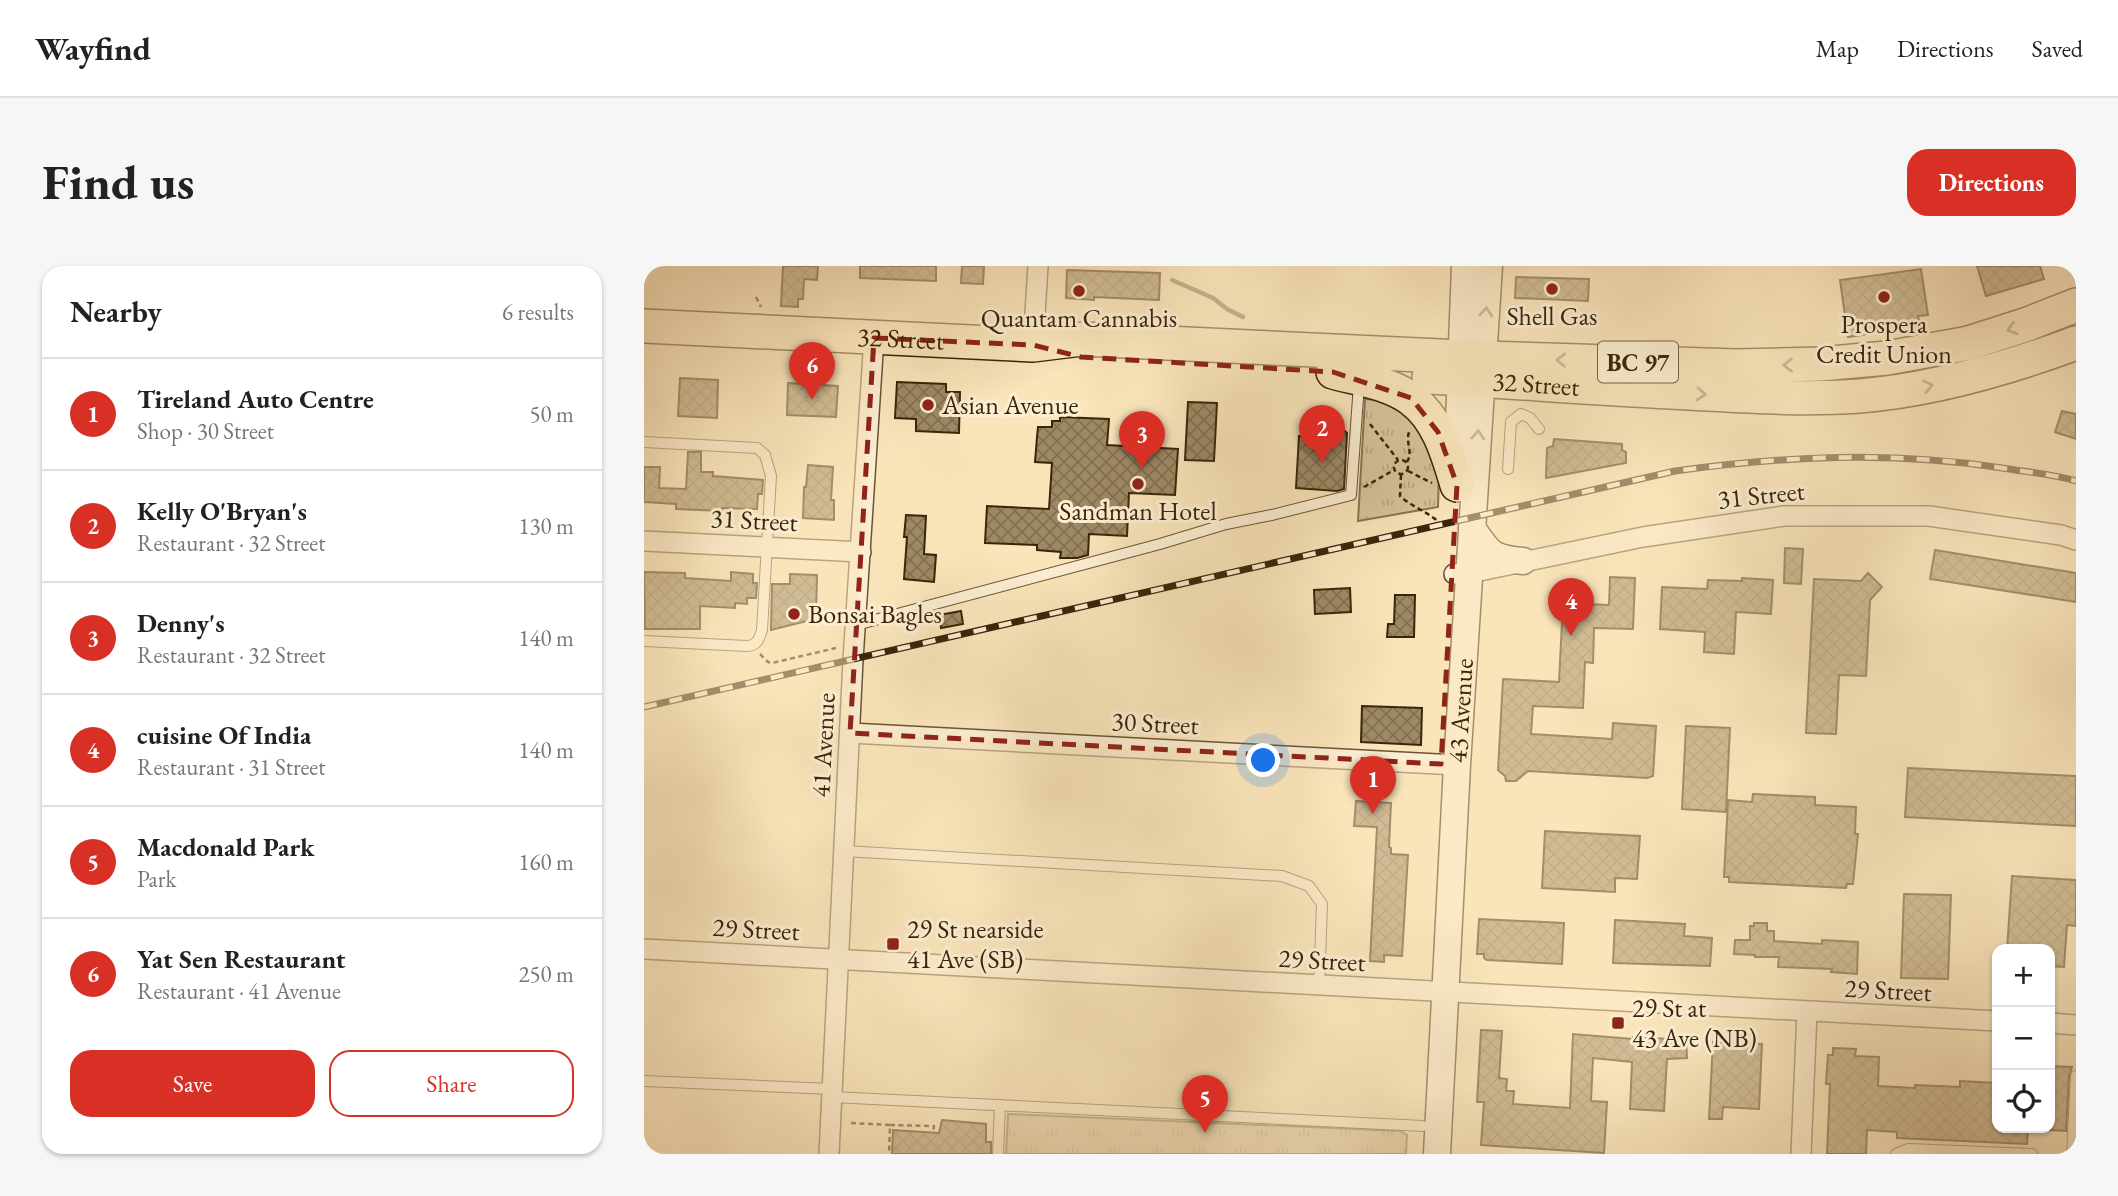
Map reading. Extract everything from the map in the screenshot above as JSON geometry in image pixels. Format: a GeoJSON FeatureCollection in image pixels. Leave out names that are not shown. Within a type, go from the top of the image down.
{"type":"FeatureCollection","features":[{"type":"Feature","properties":{"kind":"highway","name":"32 Street"},"geometry":{"type":"LineString","coordinates":[[1033,345],[1081,357],[1350,386],[1472,368],[1820,365],[1887,358],[1969,343],[2076,305]]}},
{"type":"Feature","properties":{"kind":"highway","name":"32 Street"},"geometry":{"type":"LineString","coordinates":[[644,326],[1033,345],[1082,339],[1472,368],[1753,396],[1806,397],[1860,396],[1919,388],[2027,362],[2076,343]]}},
{"type":"Feature","properties":{"kind":"highway"},"geometry":{"type":"LineString","coordinates":[[1350,386],[1395,390],[1411,398],[1423,410],[1438,432],[1449,486]]}},
{"type":"Feature","properties":{"kind":"street"},"geometry":{"type":"LineString","coordinates":[[1033,345],[1038,266]]}},
{"type":"Feature","properties":{"kind":"street","name":"43 Avenue"},"geometry":{"type":"LineString","coordinates":[[1437,1154],[1438,993],[1449,765],[1462,574],[1472,528],[1472,368],[1465,266]]}},
{"type":"Feature","properties":{"kind":"street","name":"43 Avenue"},"geometry":{"type":"LineString","coordinates":[[1462,574],[1449,486],[1489,266]]}},
{"type":"Feature","properties":{"kind":"street","name":"41 Avenue"},"geometry":{"type":"LineString","coordinates":[[829,1154],[850,733],[874,338]]}},
{"type":"Feature","properties":{"kind":"street"},"geometry":{"type":"LineString","coordinates":[[1969,343],[1977,375]]}},
{"type":"Feature","properties":{"kind":"street","name":"31 Street"},"geometry":{"type":"LineString","coordinates":[[1462,574],[1643,537],[1784,516],[1929,516],[2061,535],[2076,540]]}},
{"type":"Feature","properties":{"kind":"street"},"geometry":{"type":"LineString","coordinates":[[1472,528],[1490,552],[1501,559],[1523,561]]}},
{"type":"Feature","properties":{"kind":"street","name":"31 Street"},"geometry":{"type":"LineString","coordinates":[[644,541],[861,552]]}},
{"type":"Feature","properties":{"kind":"street","name":"30 Street"},"geometry":{"type":"LineString","coordinates":[[850,733],[1449,765]]}},
{"type":"Feature","properties":{"kind":"street","name":"29 Street"},"geometry":{"type":"LineString","coordinates":[[644,949],[1992,1021]]}},
{"type":"Feature","properties":{"kind":"street","name":"43 Avenue"},"geometry":{"type":"LineString","coordinates":[[1421,1154],[1438,993]]}},
{"type":"Feature","properties":{"kind":"street"},"geometry":{"type":"LineString","coordinates":[[1801,1154],[1807,1012]]}},
{"type":"Feature","properties":{"kind":"street"},"geometry":{"type":"LineString","coordinates":[[2055,1023],[2076,1025]]}},
{"type":"Feature","properties":{"kind":"lane"},"geometry":{"type":"LineString","coordinates":[[856,625],[1226,524],[1351,495],[1350,386]]}},
{"type":"Feature","properties":{"kind":"lane"},"geometry":{"type":"LineString","coordinates":[[1508,469],[1511,422],[1514,417],[1521,414],[1530,418],[1539,429]]}},
{"type":"Feature","properties":{"kind":"lane"},"geometry":{"type":"LineString","coordinates":[[644,442],[757,448],[765,454],[771,476],[762,630],[757,642],[753,646],[644,641]]}},
{"type":"Feature","properties":{"kind":"lane"},"geometry":{"type":"LineString","coordinates":[[844,851],[1282,876],[1309,886],[1322,904],[1320,986]]}},
{"type":"Feature","properties":{"kind":"lane"},"geometry":{"type":"LineString","coordinates":[[2072,1154],[2076,1076]]}},
{"type":"Feature","properties":{"kind":"lane"},"geometry":{"type":"LineString","coordinates":[[644,1081],[1000,1105],[1423,1126]]}},
{"type":"Feature","properties":{"kind":"lane"},"geometry":{"type":"LineString","coordinates":[[998,1154],[1000,1105]]}},
{"type":"Feature","properties":{"kind":"lane"},"geometry":{"type":"LineString","coordinates":[[1896,1154],[1908,1149],[2032,1154]]}},
{"type":"Feature","properties":{"kind":"path"},"geometry":{"type":"LineString","coordinates":[[756,297],[764,313]]}},
{"type":"Feature","properties":{"kind":"path"},"geometry":{"type":"LineString","coordinates":[[816,384],[820,354]]}},
{"type":"Feature","properties":{"kind":"path"},"geometry":{"type":"LineString","coordinates":[[1350,386],[1398,460],[1407,462]]}},
{"type":"Feature","properties":{"kind":"path"},"geometry":{"type":"LineString","coordinates":[[1408,471],[1410,454],[1407,434],[1414,425]]}},
{"type":"Feature","properties":{"kind":"path"},"geometry":{"type":"LineString","coordinates":[[1394,470],[1394,464],[1398,460]]}},
{"type":"Feature","properties":{"kind":"path"},"geometry":{"type":"LineString","coordinates":[[1351,495],[1394,470]]}},
{"type":"Feature","properties":{"kind":"path"},"geometry":{"type":"LineString","coordinates":[[1394,470],[1401,475]]}},
{"type":"Feature","properties":{"kind":"path"},"geometry":{"type":"LineString","coordinates":[[1401,475],[1408,471],[1449,486]]}},
{"type":"Feature","properties":{"kind":"path"},"geometry":{"type":"LineString","coordinates":[[1401,475],[1401,496],[1440,523]]}},
{"type":"Feature","properties":{"kind":"path"},"geometry":{"type":"LineString","coordinates":[[753,646],[772,663],[838,647]]}},
{"type":"Feature","properties":{"kind":"path"},"geometry":{"type":"LineString","coordinates":[[850,1123],[934,1126],[933,1133]]}},
{"type":"Feature","properties":{"kind":"path"},"geometry":{"type":"LineString","coordinates":[[888,1154],[890,1125]]}},
{"type":"Feature","properties":{"kind":"highlighted area"},"geometry":{"type":"Polygon","coordinates":[[[874,338],[1033,345],[1081,357],[1333,372],[1411,398],[1438,432],[1457,485],[1441,764],[850,733],[874,338]]]}},
{"type":"Feature","properties":{"kind":"green space"},"geometry":{"type":"Polygon","coordinates":[[[1365,399],[1387,401],[1417,421],[1439,475],[1438,507],[1358,521],[1365,399]]]}},
{"type":"Feature","properties":{"kind":"green space"},"geometry":{"type":"Polygon","coordinates":[[[1008,1114],[1400,1131],[1407,1135],[1406,1154],[1006,1154],[1008,1114]]]}},
{"type":"Feature","properties":{"kind":"building"},"geometry":{"type":"Polygon","coordinates":[[[783,266],[818,266],[817,280],[804,279],[803,299],[798,299],[798,307],[781,306],[783,266]]]}},
{"type":"Feature","properties":{"kind":"building"},"geometry":{"type":"Polygon","coordinates":[[[860,266],[936,266],[936,281],[860,278],[860,266]]]}},
{"type":"Feature","properties":{"kind":"building"},"geometry":{"type":"Polygon","coordinates":[[[962,266],[984,266],[983,284],[961,283],[962,266]]]}},
{"type":"Feature","properties":{"kind":"building"},"geometry":{"type":"Polygon","coordinates":[[[1977,266],[2040,266],[2044,279],[1986,296],[1977,266]]]}},
{"type":"Feature","properties":{"kind":"building"},"geometry":{"type":"Polygon","coordinates":[[[1921,269],[1928,315],[1918,316],[1920,326],[1848,337],[1840,280],[1921,269]]]}},
{"type":"Feature","properties":{"kind":"building"},"geometry":{"type":"Polygon","coordinates":[[[1067,270],[1160,273],[1159,300],[1066,298],[1067,270]]]}},
{"type":"Feature","properties":{"kind":"building","name":"Shell Gas"},"geometry":{"type":"Polygon","coordinates":[[[1516,277],[1589,279],[1588,301],[1515,298],[1516,277]]]}},
{"type":"Feature","properties":{"kind":"building"},"geometry":{"type":"Polygon","coordinates":[[[680,378],[718,380],[717,418],[678,416],[680,378]]]}},
{"type":"Feature","properties":{"kind":"building","name":"Asian Avenue"},"geometry":{"type":"Polygon","coordinates":[[[897,382],[946,384],[946,392],[960,392],[959,433],[916,431],[916,419],[895,418],[897,382]]]}},
{"type":"Feature","properties":{"kind":"building"},"geometry":{"type":"Polygon","coordinates":[[[788,383],[838,386],[836,417],[787,415],[788,383]]]}},
{"type":"Feature","properties":{"kind":"building"},"geometry":{"type":"Polygon","coordinates":[[[1188,402],[1217,403],[1214,461],[1185,460],[1188,402]]]}},
{"type":"Feature","properties":{"kind":"building"},"geometry":{"type":"Polygon","coordinates":[[[2062,411],[2076,414],[2076,439],[2055,432],[2062,411]]]}},
{"type":"Feature","properties":{"kind":"building","name":"Sandman Hotel"},"geometry":{"type":"Polygon","coordinates":[[[1060,417],[1109,419],[1107,445],[1178,449],[1175,495],[1129,493],[1127,536],[1089,534],[1088,555],[1077,558],[1060,558],[1061,552],[1037,550],[1037,545],[985,543],[987,506],[1049,509],[1052,463],[1035,462],[1038,427],[1052,427],[1052,421],[1060,421],[1060,417]]]}},
{"type":"Feature","properties":{"kind":"building"},"geometry":{"type":"Polygon","coordinates":[[[1313,425],[1340,427],[1347,433],[1344,489],[1337,491],[1296,488],[1299,436],[1312,437],[1313,425]]]}},
{"type":"Feature","properties":{"kind":"building"},"geometry":{"type":"Polygon","coordinates":[[[1554,439],[1622,444],[1622,450],[1626,452],[1626,463],[1546,478],[1547,448],[1553,446],[1554,439]]]}},
{"type":"Feature","properties":{"kind":"building"},"geometry":{"type":"Polygon","coordinates":[[[688,452],[701,452],[701,472],[713,472],[713,476],[763,480],[757,509],[676,509],[676,504],[644,502],[644,467],[660,467],[659,488],[686,489],[688,452]]]}},
{"type":"Feature","properties":{"kind":"building"},"geometry":{"type":"Polygon","coordinates":[[[808,465],[833,467],[831,500],[834,500],[834,520],[803,518],[808,465]]]}},
{"type":"Feature","properties":{"kind":"building"},"geometry":{"type":"Polygon","coordinates":[[[906,515],[926,516],[924,554],[936,555],[934,582],[904,579],[906,515]]]}},
{"type":"Feature","properties":{"kind":"building"},"geometry":{"type":"Polygon","coordinates":[[[1785,548],[1803,549],[1801,584],[1784,583],[1785,548]]]}},
{"type":"Feature","properties":{"kind":"building"},"geometry":{"type":"Polygon","coordinates":[[[1935,550],[2076,573],[2076,602],[1930,579],[1935,550]]]}},
{"type":"Feature","properties":{"kind":"building"},"geometry":{"type":"Polygon","coordinates":[[[644,572],[685,573],[685,578],[731,581],[731,572],[753,574],[753,583],[757,583],[756,598],[747,598],[747,604],[735,603],[735,608],[700,606],[700,629],[645,629],[644,572]]]}},
{"type":"Feature","properties":{"kind":"building"},"geometry":{"type":"Polygon","coordinates":[[[1868,573],[1882,587],[1870,600],[1866,676],[1839,675],[1836,734],[1806,733],[1814,579],[1861,581],[1868,573]]]}},
{"type":"Feature","properties":{"kind":"building"},"geometry":{"type":"Polygon","coordinates":[[[790,574],[817,575],[816,616],[812,616],[811,620],[771,630],[772,584],[790,584],[790,574]]]}},
{"type":"Feature","properties":{"kind":"building"},"geometry":{"type":"Polygon","coordinates":[[[1610,577],[1635,578],[1633,629],[1594,628],[1593,663],[1585,662],[1583,708],[1533,706],[1531,734],[1612,739],[1613,723],[1656,726],[1653,776],[1647,778],[1528,771],[1516,781],[1506,781],[1505,776],[1498,770],[1503,679],[1559,682],[1563,603],[1609,605],[1610,577]]]}},
{"type":"Feature","properties":{"kind":"building"},"geometry":{"type":"Polygon","coordinates":[[[1742,578],[1773,580],[1771,614],[1736,612],[1734,654],[1704,652],[1705,632],[1660,629],[1662,587],[1707,589],[1708,580],[1742,581],[1742,578]]]}},
{"type":"Feature","properties":{"kind":"building"},"geometry":{"type":"Polygon","coordinates":[[[1350,588],[1351,612],[1315,614],[1314,590],[1350,588]]]}},
{"type":"Feature","properties":{"kind":"building"},"geometry":{"type":"Polygon","coordinates":[[[1395,595],[1415,595],[1414,637],[1387,637],[1388,624],[1394,624],[1395,595]]]}},
{"type":"Feature","properties":{"kind":"building"},"geometry":{"type":"Polygon","coordinates":[[[961,611],[963,624],[941,628],[939,615],[961,611]]]}},
{"type":"Feature","properties":{"kind":"building"},"geometry":{"type":"Polygon","coordinates":[[[1362,706],[1422,708],[1421,745],[1361,742],[1362,706]]]}},
{"type":"Feature","properties":{"kind":"building"},"geometry":{"type":"Polygon","coordinates":[[[1686,726],[1730,728],[1726,812],[1682,809],[1686,726]]]}},
{"type":"Feature","properties":{"kind":"building"},"geometry":{"type":"Polygon","coordinates":[[[1908,768],[2076,776],[2076,826],[1905,817],[1908,768]]]}},
{"type":"Feature","properties":{"kind":"building"},"geometry":{"type":"Polygon","coordinates":[[[1753,794],[1815,797],[1815,805],[1856,807],[1855,834],[1858,834],[1853,884],[1847,884],[1846,888],[1729,882],[1729,877],[1724,877],[1728,800],[1752,802],[1753,794]]]}},
{"type":"Feature","properties":{"kind":"building"},"geometry":{"type":"Polygon","coordinates":[[[1356,801],[1391,803],[1391,854],[1408,855],[1402,956],[1384,955],[1384,962],[1370,961],[1377,827],[1354,826],[1356,801]]]}},
{"type":"Feature","properties":{"kind":"building"},"geometry":{"type":"Polygon","coordinates":[[[1545,831],[1640,836],[1637,879],[1615,878],[1615,892],[1542,888],[1545,831]]]}},
{"type":"Feature","properties":{"kind":"building"},"geometry":{"type":"Polygon","coordinates":[[[2012,876],[2076,880],[2076,926],[2067,925],[2064,967],[2055,966],[2055,944],[2007,944],[2012,876]]]}},
{"type":"Feature","properties":{"kind":"building"},"geometry":{"type":"Polygon","coordinates":[[[1904,894],[1951,895],[1948,979],[1901,978],[1904,894]]]}},
{"type":"Feature","properties":{"kind":"building"},"geometry":{"type":"Polygon","coordinates":[[[1479,919],[1564,923],[1562,964],[1487,960],[1484,954],[1477,954],[1479,919]]]}},
{"type":"Feature","properties":{"kind":"building"},"geometry":{"type":"Polygon","coordinates":[[[1615,920],[1685,924],[1684,936],[1712,938],[1710,966],[1613,963],[1615,920]]]}},
{"type":"Feature","properties":{"kind":"building"},"geometry":{"type":"Polygon","coordinates":[[[1754,923],[1767,923],[1767,931],[1774,931],[1774,941],[1822,944],[1822,940],[1858,942],[1857,974],[1831,972],[1832,969],[1778,967],[1779,957],[1734,954],[1735,940],[1750,940],[1750,926],[1754,926],[1754,923]]]}},
{"type":"Feature","properties":{"kind":"building"},"geometry":{"type":"Polygon","coordinates":[[[1481,1030],[1502,1031],[1499,1078],[1507,1079],[1506,1091],[1514,1091],[1513,1104],[1570,1108],[1573,1034],[1633,1039],[1671,1039],[1671,1036],[1686,1036],[1687,1058],[1667,1059],[1664,1111],[1630,1109],[1632,1062],[1593,1058],[1591,1101],[1607,1102],[1604,1153],[1481,1145],[1484,1102],[1477,1102],[1481,1030]]]}},
{"type":"Feature","properties":{"kind":"building"},"geometry":{"type":"Polygon","coordinates":[[[1713,1042],[1762,1044],[1759,1109],[1723,1107],[1722,1119],[1709,1119],[1713,1042]]]}},
{"type":"Feature","properties":{"kind":"building"},"geometry":{"type":"Polygon","coordinates":[[[1833,1048],[1856,1049],[1855,1056],[1879,1057],[1878,1086],[1960,1087],[1960,1081],[1992,1083],[1992,1133],[2028,1133],[2027,1144],[1897,1138],[1897,1132],[1867,1130],[1866,1154],[1827,1154],[1830,1084],[1826,1084],[1828,1055],[1833,1055],[1833,1048]]]}},
{"type":"Feature","properties":{"kind":"building"},"geometry":{"type":"Polygon","coordinates":[[[2055,1066],[2072,1067],[2069,1076],[2066,1131],[2055,1130],[2055,1066]]]}},
{"type":"Feature","properties":{"kind":"building"},"geometry":{"type":"Polygon","coordinates":[[[942,1120],[986,1124],[986,1142],[991,1142],[991,1154],[892,1154],[893,1130],[939,1133],[942,1120]]]}},
{"type":"Feature","properties":{"kind":"waterway"},"geometry":{"type":"LineString","coordinates":[[1172,280],[1213,298],[1243,317]]}},
{"type":"Feature","properties":{"kind":"railway"},"geometry":{"type":"LineString","coordinates":[[644,707],[1675,471],[1798,459],[1920,459],[2039,473],[2076,481]]}},
{"type":"Feature","properties":{"kind":"place","name":"Shell Gas"},"geometry":{"type":"Point","coordinates":[1552,289]}},
{"type":"Feature","properties":{"kind":"place","name":"Quantam Cannabis"},"geometry":{"type":"Point","coordinates":[1079,291]}},
{"type":"Feature","properties":{"kind":"place","name":"Prospera Credit Union"},"geometry":{"type":"Point","coordinates":[1884,297]}},
{"type":"Feature","properties":{"kind":"place","name":"Yat Sen Restaurant"},"geometry":{"type":"Point","coordinates":[812,400]}},
{"type":"Feature","properties":{"kind":"place","name":"Asian Avenue"},"geometry":{"type":"Point","coordinates":[928,405]}},
{"type":"Feature","properties":{"kind":"place","name":"Kelly O'Bryan's"},"geometry":{"type":"Point","coordinates":[1322,463]}},
{"type":"Feature","properties":{"kind":"place","name":"Denny's"},"geometry":{"type":"Point","coordinates":[1142,469]}},
{"type":"Feature","properties":{"kind":"place","name":"Sandman Hotel"},"geometry":{"type":"Point","coordinates":[1138,484]}},
{"type":"Feature","properties":{"kind":"place","name":"Bonsai Bagles"},"geometry":{"type":"Point","coordinates":[794,614]}},
{"type":"Feature","properties":{"kind":"place","name":"cuisine Of India"},"geometry":{"type":"Point","coordinates":[1571,636]}},
{"type":"Feature","properties":{"kind":"place","name":"Tireland Auto Centre"},"geometry":{"type":"Point","coordinates":[1373,814]}},
{"type":"Feature","properties":{"kind":"place","name":"29 St nearside 41 Ave (SB)"},"geometry":{"type":"Point","coordinates":[893,944]}},
{"type":"Feature","properties":{"kind":"place","name":"29 St at 43 Ave (NB)"},"geometry":{"type":"Point","coordinates":[1618,1023]}},
{"type":"Feature","properties":{"kind":"place","name":"Macdonald Park"},"geometry":{"type":"Point","coordinates":[1205,1133]}}]}
